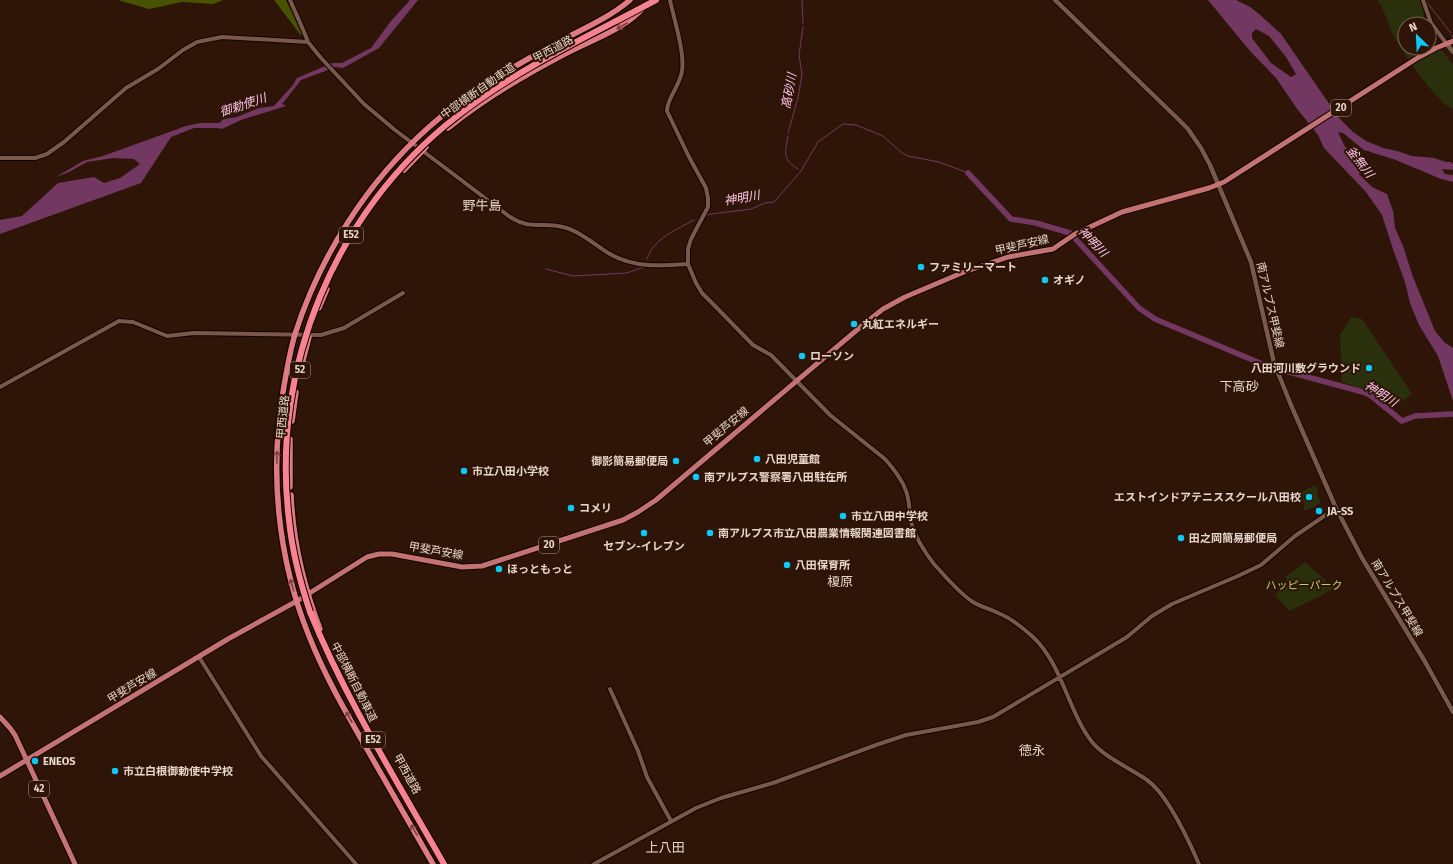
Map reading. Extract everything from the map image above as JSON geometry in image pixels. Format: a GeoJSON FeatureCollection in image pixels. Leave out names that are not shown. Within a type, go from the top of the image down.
{"type":"FeatureCollection","features":[{"type":"Feature","properties":{"kind":"highway","name":"甲西道路"},"geometry":{"type":"LineString","coordinates":[[433,864],[331,684],[308,634],[287,563],[278,498],[278,434],[283,393],[295,334],[315,285],[338,239],[365,197],[412,143],[448,112],[490,82],[614,12],[630,0]]}},
{"type":"Feature","properties":{"kind":"highway","name":"甲西道路"},"geometry":{"type":"LineString","coordinates":[[444,864],[347,688],[328,648],[308,594],[295,539],[291,499],[290,470],[295,395],[310,335],[326,290],[349,244],[385,192],[422,151],[458,120],[492,96],[546,64],[627,23],[651,0]]}},
{"type":"Feature","properties":{"kind":"highway","name":"中部横断自動車道"},"geometry":{"type":"LineString","coordinates":[[444,864],[341,686],[320,641],[296,565],[289,520],[286,473],[288,421],[298,364],[309,326],[322,290],[340,254],[369,208],[397,173],[425,143],[488,93],[522,72],[656,0]]}},
{"type":"Feature","properties":{"kind":"main road","name":"南アルプス甲斐線"},"geometry":{"type":"LineString","coordinates":[[1055,0],[1188,129],[1201,148],[1251,262],[1274,363],[1278,374],[1336,508],[1359,553],[1424,660],[1453,712]]}},
{"type":"Feature","properties":{"kind":"main road","name":"甲斐芦安線"},"geometry":{"type":"LineString","coordinates":[[0,776],[199,657],[297,601],[360,561],[376,555],[392,554],[462,567],[482,566],[562,541],[631,516],[656,500],[883,309],[905,296],[964,272],[1008,257],[1053,249],[1075,234],[1122,212],[1186,195],[1218,184],[1241,172],[1419,57],[1453,41]]}},
{"type":"Feature","properties":{"kind":"main road"},"geometry":{"type":"LineString","coordinates":[[1444,44],[1453,52]]}},
{"type":"Feature","properties":{"kind":"main road","name":"42"},"geometry":{"type":"LineString","coordinates":[[0,717],[15,735],[75,864]]}},
{"type":"Feature","properties":{"kind":"street"},"geometry":{"type":"LineString","coordinates":[[290,0],[308,42],[347,86],[377,116],[517,221],[529,226],[558,226],[568,229],[616,257],[634,263],[654,265],[688,264]]}},
{"type":"Feature","properties":{"kind":"street"},"geometry":{"type":"LineString","coordinates":[[670,0],[680,46],[683,70],[676,89],[667,106],[667,112],[689,158],[706,188],[709,203],[688,250],[688,264],[696,283],[712,303],[753,345],[771,355],[830,415],[891,465],[904,484],[907,493],[912,527],[934,563],[966,597],[981,606],[1007,617],[1034,638],[1044,650],[1060,678],[1076,714],[1092,743],[1101,751],[1147,780],[1156,788],[1187,837],[1199,864]]}},
{"type":"Feature","properties":{"kind":"street"},"geometry":{"type":"LineString","coordinates":[[1423,0],[1431,23],[1444,44]]}},
{"type":"Feature","properties":{"kind":"street"},"geometry":{"type":"LineString","coordinates":[[0,158],[35,158],[47,154],[64,142],[126,88],[158,69],[183,50],[197,42],[222,37],[308,42]]}},
{"type":"Feature","properties":{"kind":"street"},"geometry":{"type":"LineString","coordinates":[[0,387],[119,322],[133,322],[167,336],[194,333],[321,335],[329,334],[344,328],[403,293]]}},
{"type":"Feature","properties":{"kind":"street"},"geometry":{"type":"LineString","coordinates":[[594,864],[671,821],[720,798],[773,783],[888,741],[918,733],[978,722],[993,717],[1127,637],[1152,616],[1172,604],[1261,565],[1295,536],[1336,508]]}},
{"type":"Feature","properties":{"kind":"street"},"geometry":{"type":"LineString","coordinates":[[199,657],[261,756],[356,864]]}},
{"type":"Feature","properties":{"kind":"street"},"geometry":{"type":"LineString","coordinates":[[610,689],[638,751],[646,777],[671,821]]}},
{"type":"Feature","properties":{"kind":"green space"},"geometry":{"type":"Polygon","coordinates":[[[118,0],[223,0],[213,4],[182,2],[149,9],[118,0]]]}},
{"type":"Feature","properties":{"kind":"green space"},"geometry":{"type":"Polygon","coordinates":[[[274,0],[286,0],[303,36],[300,34],[274,0]]]}},
{"type":"Feature","properties":{"kind":"green space"},"geometry":{"type":"Polygon","coordinates":[[[1377,0],[1421,0],[1424,16],[1397,16],[1397,41],[1377,0]]]}},
{"type":"Feature","properties":{"kind":"green space"},"geometry":{"type":"Polygon","coordinates":[[[1437,44],[1453,65],[1453,109],[1439,98],[1406,56],[1437,56],[1437,44]]]}},
{"type":"Feature","properties":{"kind":"green space","name":"八田河川敷グラウンド"},"geometry":{"type":"Polygon","coordinates":[[[1351,317],[1362,319],[1412,394],[1393,407],[1375,395],[1342,382],[1340,335],[1351,317]]]}},
{"type":"Feature","properties":{"kind":"green space","name":"エストインドアテニススクール八田校"},"geometry":{"type":"Polygon","coordinates":[[[1315,485],[1318,490],[1317,494],[1321,503],[1305,511],[1303,508],[1305,505],[1298,494],[1315,485]]]}},
{"type":"Feature","properties":{"kind":"green space","name":"ハッピーパーク"},"geometry":{"type":"Polygon","coordinates":[[[1305,562],[1334,588],[1289,611],[1275,595],[1285,584],[1287,579],[1285,577],[1305,562]]]}},
{"type":"Feature","properties":{"kind":"shaded area"},"geometry":{"type":"Polygon","coordinates":[[[410,0],[418,0],[379,48],[343,68],[336,67],[301,80],[282,104],[286,106],[241,120],[222,129],[194,128],[171,137],[141,183],[0,234],[0,220],[22,216],[58,183],[94,177],[104,183],[120,178],[140,164],[134,159],[113,158],[87,162],[56,177],[83,161],[103,156],[186,126],[200,123],[219,123],[224,119],[237,117],[259,108],[274,106],[293,85],[297,78],[332,63],[342,63],[371,48],[391,21],[410,0]]]}},
{"type":"Feature","properties":{"kind":"shaded area"},"geometry":{"type":"Polygon","coordinates":[[[1208,0],[1236,0],[1250,7],[1259,14],[1281,34],[1339,118],[1353,132],[1366,141],[1383,148],[1412,156],[1434,158],[1453,164],[1453,170],[1442,169],[1445,174],[1453,175],[1453,182],[1441,179],[1396,160],[1364,150],[1343,133],[1338,132],[1344,145],[1360,166],[1361,169],[1359,174],[1372,187],[1387,194],[1393,211],[1395,228],[1435,331],[1444,342],[1453,348],[1453,401],[1438,356],[1419,325],[1410,303],[1405,282],[1382,215],[1366,192],[1324,148],[1318,135],[1298,110],[1276,78],[1250,51],[1208,0]],[[1256,29],[1252,33],[1252,38],[1271,63],[1291,77],[1296,74],[1286,57],[1269,36],[1256,29]]]}},
{"type":"Feature","properties":{"kind":"waterway","name":"高砂川"},"geometry":{"type":"LineString","coordinates":[[802,0],[803,23]]}},
{"type":"Feature","properties":{"kind":"waterway"},"geometry":{"type":"LineString","coordinates":[[1425,0],[1451,33]]}},
{"type":"Feature","properties":{"kind":"waterway","name":"高砂川"},"geometry":{"type":"LineString","coordinates":[[788,133],[798,98],[802,74],[799,55],[803,27]]}},
{"type":"Feature","properties":{"kind":"waterway","name":"神明川"},"geometry":{"type":"LineString","coordinates":[[719,213],[751,209],[765,203],[774,202],[801,171],[818,142],[843,124],[856,125],[883,136],[902,153],[908,156],[939,162],[968,173]]}},
{"type":"Feature","properties":{"kind":"waterway","name":"高砂川"},"geometry":{"type":"LineString","coordinates":[[788,136],[786,156],[789,162],[798,169]]}},
{"type":"Feature","properties":{"kind":"waterway","name":"神明川"},"geometry":{"type":"LineString","coordinates":[[968,173],[1011,219],[1036,223],[1070,233],[1139,308],[1155,319],[1267,366],[1363,392],[1370,395],[1402,421],[1415,416],[1453,414]]}},
{"type":"Feature","properties":{"kind":"waterway","name":"神明川"},"geometry":{"type":"LineString","coordinates":[[706,215],[718,213]]}},
{"type":"Feature","properties":{"kind":"waterway","name":"神明川"},"geometry":{"type":"LineString","coordinates":[[647,259],[655,245],[666,235],[694,220]]}},
{"type":"Feature","properties":{"kind":"waterway","name":"神明川"},"geometry":{"type":"LineString","coordinates":[[546,269],[573,276],[627,273],[644,267]]}},
{"type":"Feature","properties":{"kind":"place","name":"ファミリーマート"},"geometry":{"type":"Point","coordinates":[921,267]}},
{"type":"Feature","properties":{"kind":"place","name":"オギノ"},"geometry":{"type":"Point","coordinates":[1045,280]}},
{"type":"Feature","properties":{"kind":"place","name":"丸紅エネルギー"},"geometry":{"type":"Point","coordinates":[854,324]}},
{"type":"Feature","properties":{"kind":"place","name":"ローソン"},"geometry":{"type":"Point","coordinates":[802,356]}},
{"type":"Feature","properties":{"kind":"place","name":"八田河川敷グラウンド"},"geometry":{"type":"Point","coordinates":[1369,368]}},
{"type":"Feature","properties":{"kind":"place","name":"八田児童館"},"geometry":{"type":"Point","coordinates":[757,459]}},
{"type":"Feature","properties":{"kind":"place","name":"御影簡易郵便局"},"geometry":{"type":"Point","coordinates":[676,461]}},
{"type":"Feature","properties":{"kind":"place","name":"市立八田小学校"},"geometry":{"type":"Point","coordinates":[464,471]}},
{"type":"Feature","properties":{"kind":"place","name":"南アルプス警察署八田駐在所"},"geometry":{"type":"Point","coordinates":[696,477]}},
{"type":"Feature","properties":{"kind":"place","name":"エストインドアテニススクール八田校"},"geometry":{"type":"Point","coordinates":[1309,497]}},
{"type":"Feature","properties":{"kind":"place","name":"コメリ"},"geometry":{"type":"Point","coordinates":[571,508]}},
{"type":"Feature","properties":{"kind":"place","name":"JA-SS"},"geometry":{"type":"Point","coordinates":[1319,511]}},
{"type":"Feature","properties":{"kind":"place","name":"市立八田中学校"},"geometry":{"type":"Point","coordinates":[843,516]}},
{"type":"Feature","properties":{"kind":"place","name":"セブン-イレブン"},"geometry":{"type":"Point","coordinates":[644,533]}},
{"type":"Feature","properties":{"kind":"place","name":"南アルプス市立八田農業情報関連図書館"},"geometry":{"type":"Point","coordinates":[710,533]}},
{"type":"Feature","properties":{"kind":"place","name":"田之岡簡易郵便局"},"geometry":{"type":"Point","coordinates":[1181,538]}},
{"type":"Feature","properties":{"kind":"place","name":"八田保育所"},"geometry":{"type":"Point","coordinates":[787,565]}},
{"type":"Feature","properties":{"kind":"place","name":"ほっともっと"},"geometry":{"type":"Point","coordinates":[499,569]}},
{"type":"Feature","properties":{"kind":"place","name":"ENEOS"},"geometry":{"type":"Point","coordinates":[35,761]}},
{"type":"Feature","properties":{"kind":"place","name":"市立白根御勅使中学校"},"geometry":{"type":"Point","coordinates":[115,771]}},
{"type":"Feature","properties":{"kind":"district","name":"野牛島"},"geometry":{"type":"Point","coordinates":[482,205]}},
{"type":"Feature","properties":{"kind":"district","name":"下高砂"},"geometry":{"type":"Point","coordinates":[1239,386]}},
{"type":"Feature","properties":{"kind":"district","name":"榎原"},"geometry":{"type":"Point","coordinates":[840,581]}},
{"type":"Feature","properties":{"kind":"district","name":"徳永"},"geometry":{"type":"Point","coordinates":[1032,750]}},
{"type":"Feature","properties":{"kind":"district","name":"上八田"},"geometry":{"type":"Point","coordinates":[665,847]}},
{"type":"Feature","properties":{"kind":"water label","name":"御勅使川"},"geometry":{"type":"Point","coordinates":[243,105]}},
{"type":"Feature","properties":{"kind":"water label","name":"釜無川"},"geometry":{"type":"Point","coordinates":[1360,162]}}]}
